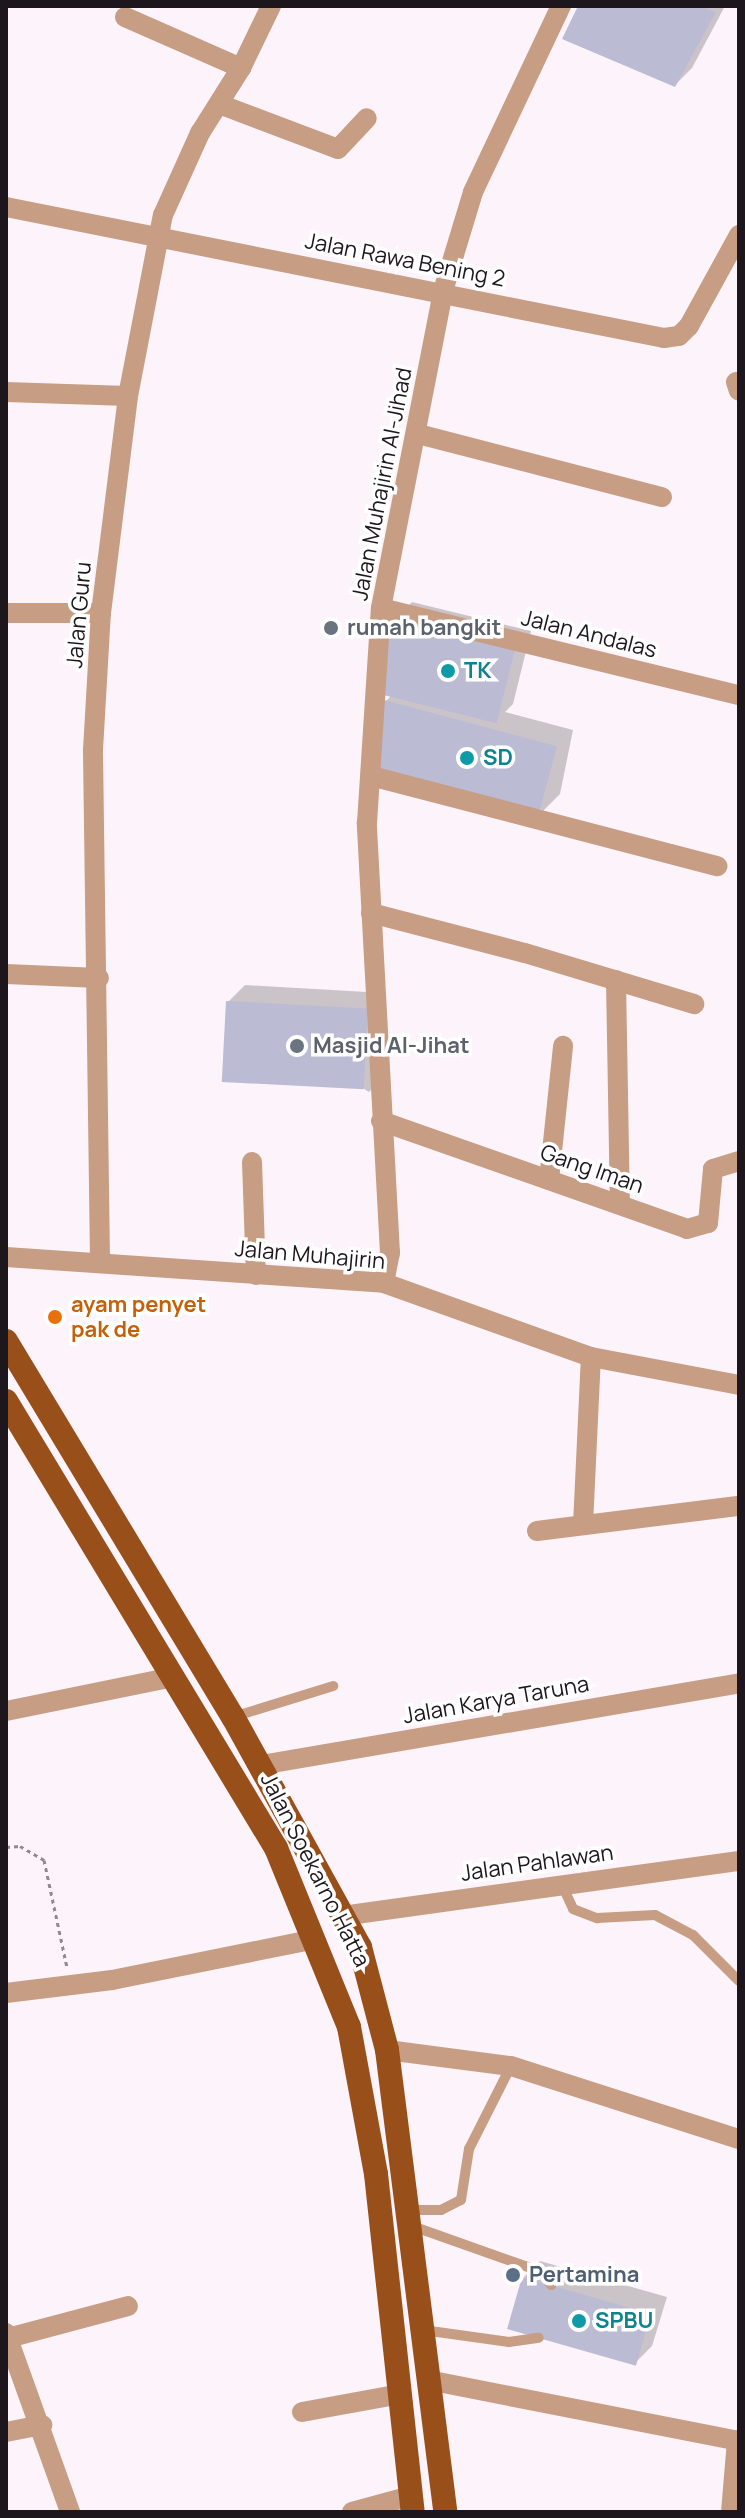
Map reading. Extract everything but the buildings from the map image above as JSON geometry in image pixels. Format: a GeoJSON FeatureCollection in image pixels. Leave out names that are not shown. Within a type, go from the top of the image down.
{"type":"FeatureCollection","features":[{"type":"Feature","properties":{"kind":"main road","name":"Jalan Soekarno Hatta"},"geometry":{"type":"LineString","coordinates":[[6,1341],[112,1522],[185,1635],[233,1717],[360,1947],[387,2050],[445,2512]]}},
{"type":"Feature","properties":{"kind":"main road","name":"Jalan Soekarno Hatta"},"geometry":{"type":"LineString","coordinates":[[6,1401],[276,1848],[315,1939],[355,2051],[376,2174],[412,2504]]}},
{"type":"Feature","properties":{"kind":"main road"},"geometry":{"type":"LineString","coordinates":[[158,1650],[185,1635]]}},
{"type":"Feature","properties":{"kind":"street","name":"Jalan Guru"},"geometry":{"type":"LineString","coordinates":[[100,1260],[99,978],[93,750],[101,613],[128,396],[163,215],[200,133],[241,68],[271,6]]}},
{"type":"Feature","properties":{"kind":"street","name":"Jalan Muhajirin Al-Jihad"},"geometry":{"type":"LineString","coordinates":[[384,1283],[390,1253],[367,823],[381,608],[418,434],[443,291],[473,192],[561,6]]}},
{"type":"Feature","properties":{"kind":"street"},"geometry":{"type":"LineString","coordinates":[[125,17],[241,68]]}},
{"type":"Feature","properties":{"kind":"street"},"geometry":{"type":"LineString","coordinates":[[219,104],[338,149],[367,118]]}},
{"type":"Feature","properties":{"kind":"street","name":"Jalan Rawa Bening 2"},"geometry":{"type":"LineString","coordinates":[[6,207],[158,239],[443,291],[664,338],[679,336],[739,235]]}},
{"type":"Feature","properties":{"kind":"street"},"geometry":{"type":"LineString","coordinates":[[6,392],[128,396]]}},
{"type":"Feature","properties":{"kind":"street"},"geometry":{"type":"LineString","coordinates":[[418,434],[662,497]]}},
{"type":"Feature","properties":{"kind":"street","name":"Jalan Andalas"},"geometry":{"type":"LineString","coordinates":[[381,608],[739,695]]}},
{"type":"Feature","properties":{"kind":"street"},"geometry":{"type":"LineString","coordinates":[[6,613],[101,613]]}},
{"type":"Feature","properties":{"kind":"street"},"geometry":{"type":"LineString","coordinates":[[371,776],[717,866]]}},
{"type":"Feature","properties":{"kind":"street"},"geometry":{"type":"LineString","coordinates":[[371,913],[694,1004]]}},
{"type":"Feature","properties":{"kind":"street"},"geometry":{"type":"LineString","coordinates":[[6,974],[99,978]]}},
{"type":"Feature","properties":{"kind":"street"},"geometry":{"type":"LineString","coordinates":[[616,980],[620,1204]]}},
{"type":"Feature","properties":{"kind":"street"},"geometry":{"type":"LineString","coordinates":[[549,1180],[563,1046]]}},
{"type":"Feature","properties":{"kind":"street","name":"Gang Iman"},"geometry":{"type":"LineString","coordinates":[[381,1121],[687,1229],[701,1229],[708,1223],[713,1169],[739,1161]]}},
{"type":"Feature","properties":{"kind":"street"},"geometry":{"type":"LineString","coordinates":[[252,1162],[256,1275]]}},
{"type":"Feature","properties":{"kind":"street","name":"Jalan Muhajirin"},"geometry":{"type":"LineString","coordinates":[[6,1257],[100,1260],[384,1283],[591,1357],[739,1385]]}},
{"type":"Feature","properties":{"kind":"street"},"geometry":{"type":"LineString","coordinates":[[583,1525],[591,1357]]}},
{"type":"Feature","properties":{"kind":"street"},"geometry":{"type":"LineString","coordinates":[[537,1531],[739,1506]]}},
{"type":"Feature","properties":{"kind":"street"},"geometry":{"type":"LineString","coordinates":[[6,1711],[173,1677]]}},
{"type":"Feature","properties":{"kind":"street","name":"Jalan Karya Taruna"},"geometry":{"type":"LineString","coordinates":[[261,1765],[739,1683]]}},
{"type":"Feature","properties":{"kind":"street","name":"Jalan Pahlawan"},"geometry":{"type":"LineString","coordinates":[[342,1916],[561,1883],[739,1861]]}},
{"type":"Feature","properties":{"kind":"street"},"geometry":{"type":"LineString","coordinates":[[6,1993],[315,1939]]}},
{"type":"Feature","properties":{"kind":"street"},"geometry":{"type":"LineString","coordinates":[[387,2050],[511,2066],[739,2139]]}},
{"type":"Feature","properties":{"kind":"street"},"geometry":{"type":"LineString","coordinates":[[70,2512],[42,2425],[7,2336],[128,2306]]}},
{"type":"Feature","properties":{"kind":"street"},"geometry":{"type":"LineString","coordinates":[[428,2380],[738,2441],[731,2512]]}},
{"type":"Feature","properties":{"kind":"street"},"geometry":{"type":"LineString","coordinates":[[302,2412],[401,2394]]}},
{"type":"Feature","properties":{"kind":"street"},"geometry":{"type":"LineString","coordinates":[[6,2432],[42,2425]]}},
{"type":"Feature","properties":{"kind":"street"},"geometry":{"type":"LineString","coordinates":[[352,2512],[412,2504]]}},
{"type":"Feature","properties":{"kind":"lane"},"geometry":{"type":"LineString","coordinates":[[233,1717],[333,1686]]}},
{"type":"Feature","properties":{"kind":"lane"},"geometry":{"type":"LineString","coordinates":[[561,1883],[573,1909],[597,1918],[655,1915],[693,1935],[739,1981]]}},
{"type":"Feature","properties":{"kind":"lane"},"geometry":{"type":"LineString","coordinates":[[409,2218],[441,2210],[461,2200],[469,2149],[511,2066]]}},
{"type":"Feature","properties":{"kind":"lane"},"geometry":{"type":"LineString","coordinates":[[409,2218],[542,2272],[551,2285]]}},
{"type":"Feature","properties":{"kind":"lane"},"geometry":{"type":"LineString","coordinates":[[422,2330],[509,2342],[539,2338]]}},
{"type":"Feature","properties":{"kind":"path"},"geometry":{"type":"LineString","coordinates":[[6,1847],[28,1849],[44,1860],[66,1966],[82,1982]]}},
{"type":"Feature","properties":{"kind":"place","name":"rumah bangkit"},"geometry":{"type":"Point","coordinates":[331,628]}},
{"type":"Feature","properties":{"kind":"place","name":"TK"},"geometry":{"type":"Point","coordinates":[448,671]}},
{"type":"Feature","properties":{"kind":"place","name":"SD"},"geometry":{"type":"Point","coordinates":[467,758]}},
{"type":"Feature","properties":{"kind":"place","name":"Masjid Al-Jihat"},"geometry":{"type":"Point","coordinates":[297,1046]}},
{"type":"Feature","properties":{"kind":"place","name":"ayam penyet pak de"},"geometry":{"type":"Point","coordinates":[55,1317]}},
{"type":"Feature","properties":{"kind":"place","name":"Pertamina"},"geometry":{"type":"Point","coordinates":[513,2275]}},
{"type":"Feature","properties":{"kind":"place","name":"SPBU"},"geometry":{"type":"Point","coordinates":[579,2321]}}]}
